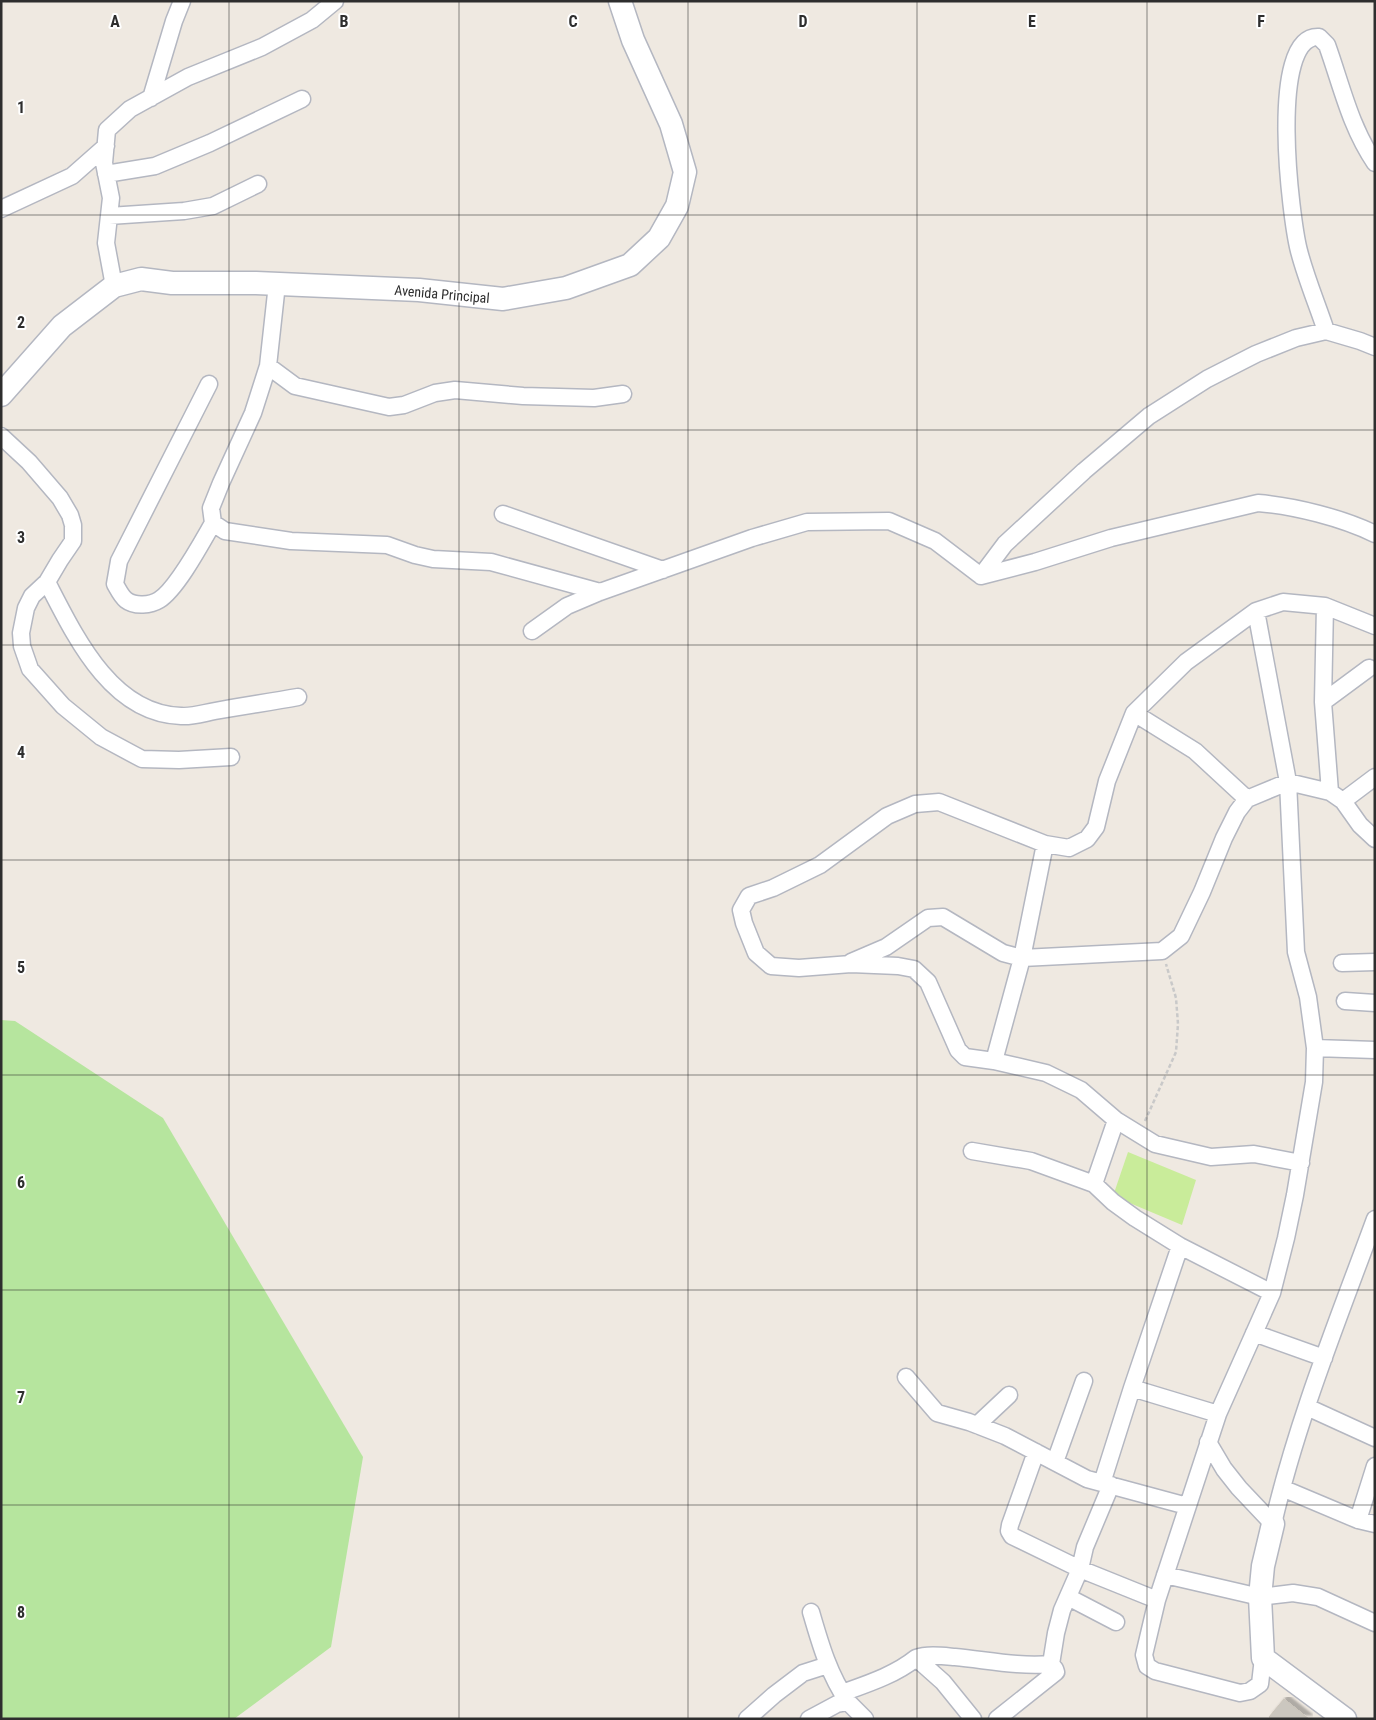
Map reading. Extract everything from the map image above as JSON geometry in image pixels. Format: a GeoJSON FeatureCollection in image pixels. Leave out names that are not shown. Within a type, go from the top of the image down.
{"type":"FeatureCollection","features":[{"type":"Feature","properties":{"kind":"street"},"geometry":{"type":"LineString","coordinates":[[151,98],[174,21],[182,1]]}},
{"type":"Feature","properties":{"kind":"street"},"geometry":{"type":"LineString","coordinates":[[114,286],[106,243],[111,198],[104,163],[107,130],[130,109],[188,77],[262,46],[312,20],[335,1]]}},
{"type":"Feature","properties":{"kind":"street","name":"Avenida Principal"},"geometry":{"type":"LineString","coordinates":[[6,383],[62,326],[114,286],[141,279],[172,283],[277,284],[419,290],[503,300],[566,288],[630,265],[659,238],[677,206],[685,172],[670,124],[633,40],[620,1]]}},
{"type":"Feature","properties":{"kind":"street"},"geometry":{"type":"LineString","coordinates":[[1326,331],[1299,252],[1290,194],[1287,152],[1290,75],[1298,52],[1310,38],[1319,37],[1327,45],[1350,118],[1375,164]]}},
{"type":"Feature","properties":{"kind":"street"},"geometry":{"type":"LineString","coordinates":[[106,174],[154,166],[210,143],[302,99]]}},
{"type":"Feature","properties":{"kind":"street"},"geometry":{"type":"LineString","coordinates":[[1,209],[72,176],[106,146]]}},
{"type":"Feature","properties":{"kind":"street"},"geometry":{"type":"LineString","coordinates":[[109,216],[184,211],[213,206],[258,184]]}},
{"type":"Feature","properties":{"kind":"street"},"geometry":{"type":"LineString","coordinates":[[209,384],[119,561],[115,584],[125,599],[131,602],[143,604],[160,600],[188,564],[213,523],[212,508],[214,500],[253,413],[268,366],[277,284]]}},
{"type":"Feature","properties":{"kind":"street"},"geometry":{"type":"LineString","coordinates":[[980,576],[1005,544],[1084,471],[1149,416],[1207,379],[1256,354],[1296,338],[1326,331],[1360,341],[1375,348]]}},
{"type":"Feature","properties":{"kind":"street"},"geometry":{"type":"LineString","coordinates":[[268,366],[294,386],[389,407],[404,405],[435,393],[455,390],[523,396],[594,398],[623,394]]}},
{"type":"Feature","properties":{"kind":"street"},"geometry":{"type":"LineString","coordinates":[[1,436],[29,462],[60,498],[70,515],[74,533],[73,541],[47,582],[32,596],[26,608],[21,633],[22,646],[30,669],[63,706],[101,737],[142,759],[179,760],[231,757]]}},
{"type":"Feature","properties":{"kind":"street"},"geometry":{"type":"LineString","coordinates":[[980,576],[1035,562],[1120,536],[1258,503],[1278,504],[1322,515],[1375,534]]}},
{"type":"Feature","properties":{"kind":"street"},"geometry":{"type":"LineString","coordinates":[[504,514],[663,570]]}},
{"type":"Feature","properties":{"kind":"street"},"geometry":{"type":"LineString","coordinates":[[532,631],[567,606],[600,592],[752,538],[807,522],[889,521],[935,541],[980,576]]}},
{"type":"Feature","properties":{"kind":"street"},"geometry":{"type":"LineString","coordinates":[[213,523],[226,531],[291,541],[387,544],[415,556],[433,560],[491,562],[600,592]]}},
{"type":"Feature","properties":{"kind":"street"},"geometry":{"type":"LineString","coordinates":[[47,582],[77,639],[114,686],[132,701],[156,712],[182,717],[298,697]]}},
{"type":"Feature","properties":{"kind":"street"},"geometry":{"type":"LineString","coordinates":[[1301,1163],[1254,1154],[1211,1157],[1155,1144],[1116,1120],[1081,1090],[1046,1073],[994,1061],[965,1057],[958,1050],[928,982],[914,970],[898,966],[844,965],[800,968],[771,966],[756,954],[741,910],[749,896],[773,888],[820,865],[887,816],[916,804],[939,802],[1046,844],[1068,848],[1088,839],[1096,827],[1107,781],[1134,713],[1186,662],[1256,611],[1283,602],[1325,606],[1375,626]]}},
{"type":"Feature","properties":{"kind":"street"},"geometry":{"type":"LineString","coordinates":[[1325,606],[1323,702],[1337,797],[1375,839]]}},
{"type":"Feature","properties":{"kind":"street"},"geometry":{"type":"LineString","coordinates":[[1256,611],[1288,782],[1296,952],[1308,997],[1315,1048],[1314,1082],[1301,1163],[1286,1238],[1272,1293],[1218,1414],[1157,1600],[1144,1655],[1147,1666],[1155,1671],[1240,1693],[1250,1691],[1260,1684],[1263,1658],[1260,1597],[1263,1566],[1273,1524],[1307,1407],[1375,1219]]}},
{"type":"Feature","properties":{"kind":"street"},"geometry":{"type":"LineString","coordinates":[[1323,702],[1369,668]]}},
{"type":"Feature","properties":{"kind":"street"},"geometry":{"type":"LineString","coordinates":[[1134,713],[1195,751],[1248,799]]}},
{"type":"Feature","properties":{"kind":"street"},"geometry":{"type":"LineString","coordinates":[[844,965],[886,947],[928,918],[943,917],[1003,953],[1022,958],[1162,951],[1182,936],[1224,838],[1237,812],[1248,799],[1288,782],[1337,797],[1375,777]]}},
{"type":"Feature","properties":{"kind":"street"},"geometry":{"type":"LineString","coordinates":[[994,1061],[1022,958],[1046,844]]}},
{"type":"Feature","properties":{"kind":"street"},"geometry":{"type":"LineString","coordinates":[[1342,963],[1375,962]]}},
{"type":"Feature","properties":{"kind":"street"},"geometry":{"type":"LineString","coordinates":[[1344,1001],[1375,1003]]}},
{"type":"Feature","properties":{"kind":"street"},"geometry":{"type":"LineString","coordinates":[[1315,1048],[1375,1050]]}},
{"type":"Feature","properties":{"kind":"street"},"geometry":{"type":"LineString","coordinates":[[1094,1184],[1116,1120]]}},
{"type":"Feature","properties":{"kind":"street"},"geometry":{"type":"LineString","coordinates":[[972,1151],[1031,1161],[1094,1184],[1135,1218],[1180,1246],[1272,1293]]}},
{"type":"Feature","properties":{"kind":"street"},"geometry":{"type":"LineString","coordinates":[[1051,1664],[1056,1633],[1068,1596],[1080,1569],[1085,1547],[1106,1484],[1132,1388],[1180,1246]]}},
{"type":"Feature","properties":{"kind":"street"},"geometry":{"type":"LineString","coordinates":[[1254,1333],[1324,1358]]}},
{"type":"Feature","properties":{"kind":"street"},"geometry":{"type":"LineString","coordinates":[[906,1377],[937,1412],[1005,1436],[1087,1479],[1187,1506]]}},
{"type":"Feature","properties":{"kind":"street"},"geometry":{"type":"LineString","coordinates":[[1055,1462],[1084,1381]]}},
{"type":"Feature","properties":{"kind":"street"},"geometry":{"type":"LineString","coordinates":[[1132,1388],[1218,1414]]}},
{"type":"Feature","properties":{"kind":"street"},"geometry":{"type":"LineString","coordinates":[[977,1425],[1009,1395]]}},
{"type":"Feature","properties":{"kind":"street"},"geometry":{"type":"LineString","coordinates":[[1307,1407],[1375,1438]]}},
{"type":"Feature","properties":{"kind":"street"},"geometry":{"type":"LineString","coordinates":[[1208,1442],[1224,1470],[1273,1524]]}},
{"type":"Feature","properties":{"kind":"street"},"geometry":{"type":"LineString","coordinates":[[1036,1452],[1009,1531],[1012,1536],[1080,1569],[1157,1600]]}},
{"type":"Feature","properties":{"kind":"street"},"geometry":{"type":"LineString","coordinates":[[1358,1520],[1375,1466]]}},
{"type":"Feature","properties":{"kind":"street"},"geometry":{"type":"LineString","coordinates":[[1282,1488],[1358,1520],[1375,1524]]}},
{"type":"Feature","properties":{"kind":"street"},"geometry":{"type":"LineString","coordinates":[[1165,1576],[1260,1597],[1293,1592],[1318,1597],[1375,1623]]}},
{"type":"Feature","properties":{"kind":"street"},"geometry":{"type":"LineString","coordinates":[[1068,1596],[1116,1622]]}},
{"type":"Feature","properties":{"kind":"street"},"geometry":{"type":"LineString","coordinates":[[811,1612],[828,1665],[845,1697],[866,1719]]}},
{"type":"Feature","properties":{"kind":"street"},"geometry":{"type":"LineString","coordinates":[[809,1719],[838,1704],[845,1697],[921,1656],[945,1656],[1032,1666],[1051,1664]]}},
{"type":"Feature","properties":{"kind":"street"},"geometry":{"type":"LineString","coordinates":[[916,1658],[943,1682],[973,1719]]}},
{"type":"Feature","properties":{"kind":"street"},"geometry":{"type":"LineString","coordinates":[[1263,1658],[1344,1719]]}},
{"type":"Feature","properties":{"kind":"street"},"geometry":{"type":"LineString","coordinates":[[997,1719],[1056,1672],[1056,1669],[1051,1664]]}},
{"type":"Feature","properties":{"kind":"street"},"geometry":{"type":"LineString","coordinates":[[747,1719],[803,1673],[828,1665]]}},
{"type":"Feature","properties":{"kind":"path"},"geometry":{"type":"LineString","coordinates":[[1139,1134],[1176,1052],[1178,1024],[1176,998],[1162,951]]}},
{"type":"Feature","properties":{"kind":"green space"},"geometry":{"type":"Polygon","coordinates":[[[1,1020],[15,1021],[163,1118],[363,1457],[331,1647],[234,1719],[1,1719],[1,1020]]]}},
{"type":"Feature","properties":{"kind":"green space"},"geometry":{"type":"Polygon","coordinates":[[[1128,1152],[1196,1180],[1182,1225],[1113,1196],[1128,1152]]]}},
{"type":"Feature","properties":{"kind":"building"},"geometry":{"type":"Polygon","coordinates":[[[1284,1699],[1309,1719],[1271,1719],[1269,1717],[1284,1699]]]}}]}
